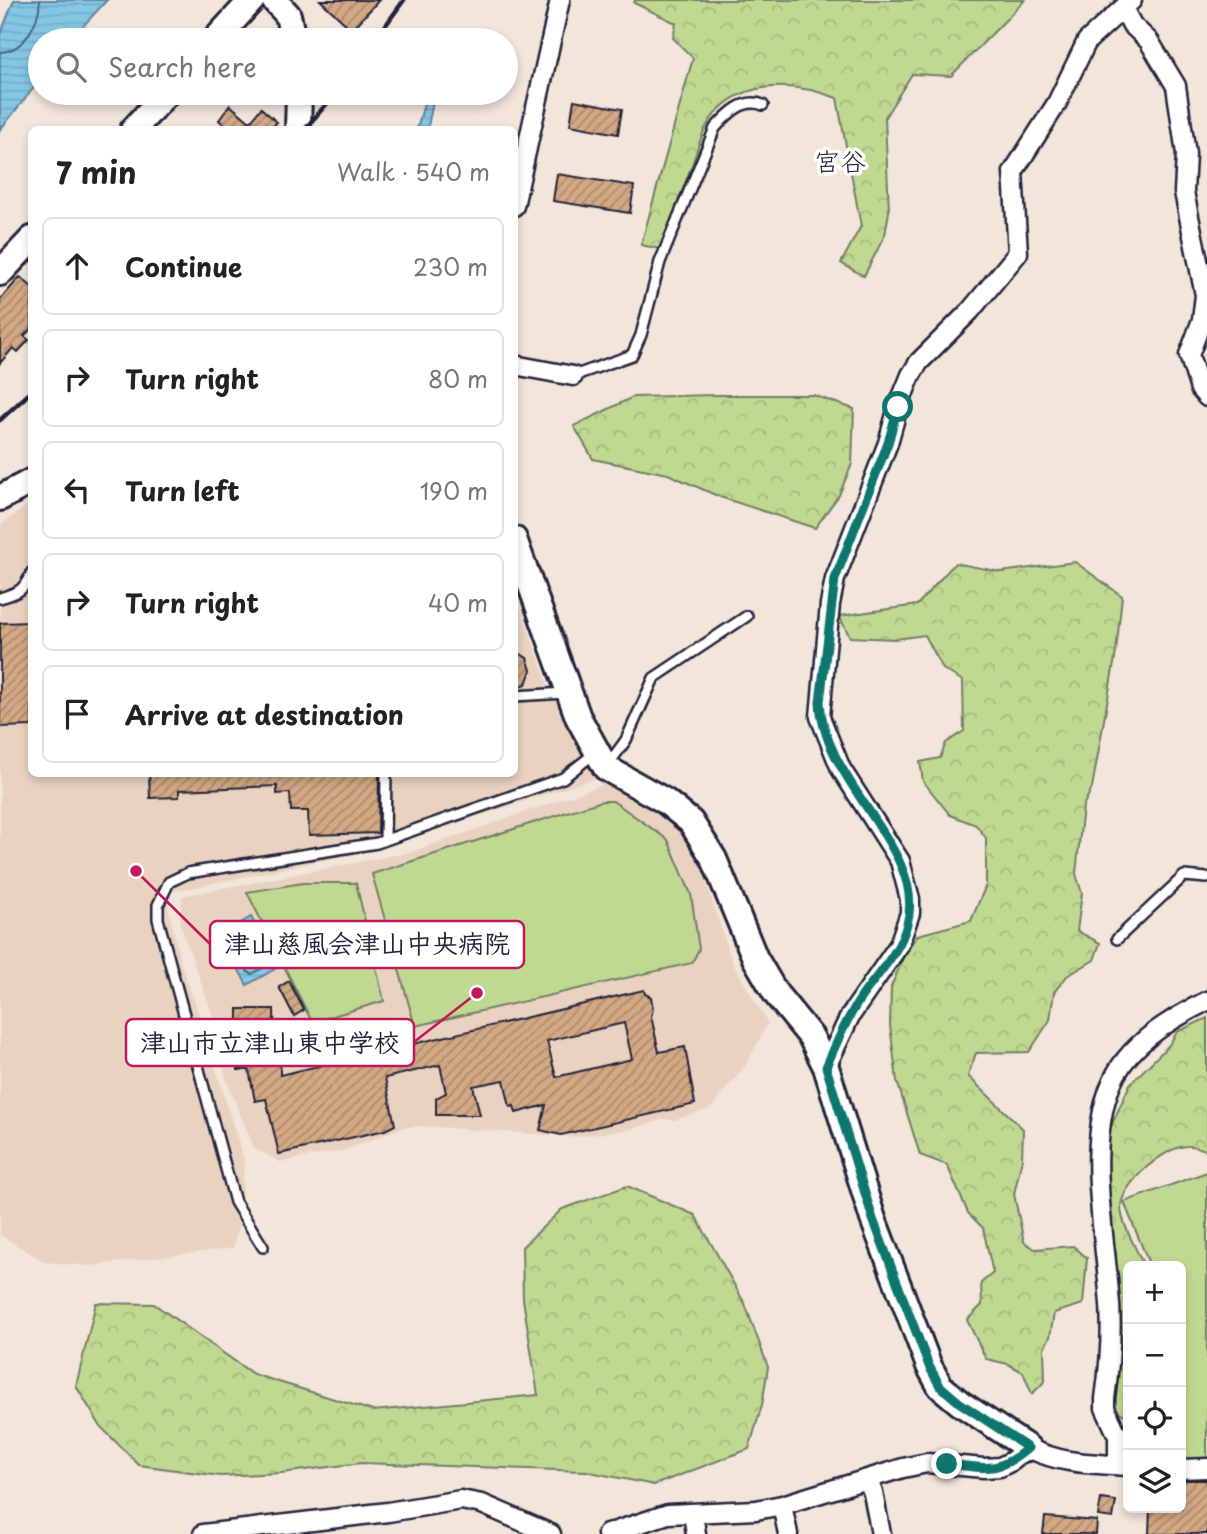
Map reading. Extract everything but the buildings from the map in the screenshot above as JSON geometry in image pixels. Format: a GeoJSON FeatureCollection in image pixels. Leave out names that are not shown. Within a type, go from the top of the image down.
{"type":"FeatureCollection","features":[{"type":"Feature","properties":{"kind":"street"},"geometry":{"type":"LineString","coordinates":[[226,28],[252,0]]}},
{"type":"Feature","properties":{"kind":"street"},"geometry":{"type":"LineString","coordinates":[[274,0],[288,15],[291,28]]}},
{"type":"Feature","properties":{"kind":"street"},"geometry":{"type":"LineString","coordinates":[[518,188],[560,0]]}},
{"type":"Feature","properties":{"kind":"street"},"geometry":{"type":"LineString","coordinates":[[826,1067],[850,1016],[899,945],[907,926],[910,906],[900,861],[841,769],[820,717],[830,604],[835,579],[888,443],[911,375],[919,362],[970,311],[1018,253],[1013,172],[1057,103],[1087,41],[1127,4],[1132,25],[1149,41],[1177,86],[1186,154],[1184,192],[1205,295],[1202,320],[1189,355],[1200,389],[1207,397]]}},
{"type":"Feature","properties":{"kind":"street"},"geometry":{"type":"LineString","coordinates":[[137,126],[156,105]]}},
{"type":"Feature","properties":{"kind":"street"},"geometry":{"type":"LineString","coordinates":[[298,126],[299,105]]}},
{"type":"Feature","properties":{"kind":"street"},"geometry":{"type":"LineString","coordinates":[[0,273],[28,243]]}},
{"type":"Feature","properties":{"kind":"street"},"geometry":{"type":"LineString","coordinates":[[518,366],[573,376]]}},
{"type":"Feature","properties":{"kind":"street"},"geometry":{"type":"LineString","coordinates":[[0,498],[28,483]]}},
{"type":"Feature","properties":{"kind":"street"},"geometry":{"type":"LineString","coordinates":[[518,550],[568,692],[601,760],[665,801],[691,822],[714,859],[755,958],[776,994],[811,1037],[826,1067],[873,1219],[929,1366],[940,1386],[960,1403],[1028,1448],[1049,1458],[1068,1463],[1123,1466],[1118,1436],[1105,1408],[1112,1342],[1099,1171],[1102,1120],[1112,1082],[1136,1049],[1177,1017],[1207,1001]]}},
{"type":"Feature","properties":{"kind":"street"},"geometry":{"type":"LineString","coordinates":[[607,1534],[668,1514],[756,1510],[782,1505],[903,1468],[928,1463],[1000,1467],[1028,1448]]}},
{"type":"Feature","properties":{"kind":"street"},"geometry":{"type":"LineString","coordinates":[[1186,1469],[1207,1468]]}},
{"type":"Feature","properties":{"kind":"street"},"geometry":{"type":"LineString","coordinates":[[867,1480],[873,1493],[881,1534]]}},
{"type":"Feature","properties":{"kind":"street"},"geometry":{"type":"LineString","coordinates":[[203,1534],[388,1512],[461,1500],[482,1504],[518,1527],[551,1534]]}},
{"type":"Feature","properties":{"kind":"street"},"geometry":{"type":"LineString","coordinates":[[782,1505],[788,1534]]}},
{"type":"Feature","properties":{"kind":"street"},"geometry":{"type":"LineString","coordinates":[[693,1513],[695,1534]]}},
{"type":"Feature","properties":{"kind":"lane"},"geometry":{"type":"LineString","coordinates":[[573,376],[632,355],[641,335],[660,261],[715,128],[729,113],[745,104],[755,102],[763,105]]}},
{"type":"Feature","properties":{"kind":"lane"},"geometry":{"type":"LineString","coordinates":[[0,598],[18,593],[28,580]]}},
{"type":"Feature","properties":{"kind":"lane"},"geometry":{"type":"LineString","coordinates":[[263,1247],[235,1202],[158,919],[158,905],[169,882],[188,873],[386,840],[563,778],[601,760],[626,740],[654,678],[747,616]]}},
{"type":"Feature","properties":{"kind":"lane"},"geometry":{"type":"LineString","coordinates":[[518,696],[568,692]]}},
{"type":"Feature","properties":{"kind":"lane"},"geometry":{"type":"LineString","coordinates":[[386,777],[386,840]]}},
{"type":"Feature","properties":{"kind":"lane"},"geometry":{"type":"LineString","coordinates":[[1117,939],[1184,876],[1207,878]]}},
{"type":"Feature","properties":{"kind":"shaded area"},"geometry":{"type":"Polygon","coordinates":[[[28,505],[28,777],[518,777],[518,601],[547,683],[596,778],[374,850],[170,892],[168,907],[181,964],[244,1160],[241,1213],[233,1248],[89,1266],[45,1262],[0,1235],[0,525],[28,505]]]}},
{"type":"Feature","properties":{"kind":"shaded area"},"geometry":{"type":"Polygon","coordinates":[[[611,782],[676,821],[693,843],[733,964],[768,1023],[745,1066],[710,1109],[632,1129],[575,1137],[423,1126],[400,1128],[346,1150],[280,1162],[254,1148],[226,1079],[216,1024],[180,924],[182,896],[411,852],[611,782]]]}},
{"type":"Feature","properties":{"kind":"green space"},"geometry":{"type":"Polygon","coordinates":[[[635,0],[1025,0],[951,76],[912,74],[885,117],[889,212],[885,235],[864,276],[841,263],[861,226],[837,98],[801,88],[765,88],[747,92],[732,99],[718,111],[702,136],[660,249],[641,245],[693,58],[673,38],[676,23],[634,3],[635,0]]]}},
{"type":"Feature","properties":{"kind":"green space"},"geometry":{"type":"Polygon","coordinates":[[[813,395],[854,409],[852,464],[839,495],[815,528],[720,497],[668,474],[593,459],[574,426],[633,397],[813,395]]]}},
{"type":"Feature","properties":{"kind":"green space"},"geometry":{"type":"Polygon","coordinates":[[[1075,562],[1122,596],[1116,652],[1092,788],[1083,806],[1076,874],[1082,893],[1077,931],[1100,943],[1094,960],[1067,976],[1054,992],[1050,1020],[1029,1052],[976,1053],[968,1076],[1023,1129],[1022,1159],[1014,1194],[1024,1242],[1035,1249],[1073,1246],[1087,1258],[1083,1304],[1054,1313],[1050,1337],[1044,1348],[1045,1381],[1032,1394],[1023,1372],[1008,1364],[986,1359],[967,1320],[982,1305],[981,1283],[993,1273],[983,1228],[968,1213],[947,1165],[920,1155],[897,1081],[890,1025],[891,987],[906,951],[918,935],[971,921],[986,885],[986,838],[976,825],[950,815],[923,781],[920,762],[940,758],[946,743],[964,731],[963,681],[943,669],[925,635],[895,639],[850,637],[839,616],[917,605],[955,563],[1001,572],[1075,562]]]}},
{"type":"Feature","properties":{"kind":"green space"},"geometry":{"type":"Polygon","coordinates":[[[602,801],[613,801],[668,840],[691,894],[699,949],[692,963],[415,1026],[372,874],[602,801]]]}},
{"type":"Feature","properties":{"kind":"green space"},"geometry":{"type":"Polygon","coordinates":[[[303,883],[356,883],[384,1001],[312,1022],[247,892],[303,883]]]}},
{"type":"Feature","properties":{"kind":"green space"},"geometry":{"type":"Polygon","coordinates":[[[1207,1018],[1207,1150],[1186,1146],[1156,1160],[1129,1187],[1121,1206],[1126,1228],[1142,1261],[1123,1261],[1123,1414],[1113,1407],[1119,1283],[1105,1174],[1109,1131],[1130,1084],[1169,1045],[1177,1032],[1207,1018]]]}},
{"type":"Feature","properties":{"kind":"green space"},"geometry":{"type":"Polygon","coordinates":[[[1207,1172],[1207,1461],[1186,1459],[1186,1261],[1148,1261],[1124,1202],[1207,1172]]]}},
{"type":"Feature","properties":{"kind":"green space"},"geometry":{"type":"Polygon","coordinates":[[[627,1186],[695,1215],[745,1304],[768,1367],[762,1405],[749,1449],[654,1485],[585,1471],[361,1463],[281,1473],[220,1476],[139,1465],[101,1427],[76,1386],[96,1303],[154,1304],[253,1374],[373,1411],[538,1395],[523,1299],[522,1247],[562,1209],[627,1186]]]}},
{"type":"Feature","properties":{"kind":"water"},"geometry":{"type":"Polygon","coordinates":[[[14,0],[107,0],[82,28],[28,28],[28,95],[0,130],[0,35],[14,0]]]}},
{"type":"Feature","properties":{"kind":"water"},"geometry":{"type":"Polygon","coordinates":[[[424,105],[432,105],[428,126],[418,126],[424,105]]]}},
{"type":"Feature","properties":{"kind":"water"},"geometry":{"type":"Polygon","coordinates":[[[251,917],[278,967],[247,985],[220,935],[251,917]]]}},
{"type":"Feature","properties":{"kind":"railway"},"geometry":{"type":"LineString","coordinates":[[384,28],[404,0]]}},
{"type":"Feature","properties":{"kind":"railway"},"geometry":{"type":"LineString","coordinates":[[307,126],[326,105]]}},
{"type":"Feature","properties":{"kind":"railway"},"geometry":{"type":"LineString","coordinates":[[0,420],[28,395]]}},
{"type":"Feature","properties":{"kind":"place","name":"津山慈風会津山中央病院"},"geometry":{"type":"Point","coordinates":[136,871]}},
{"type":"Feature","properties":{"kind":"place","name":"津山市立津山東中学校"},"geometry":{"type":"Point","coordinates":[477,993]}},
{"type":"Feature","properties":{"kind":"district","name":"宮谷"},"geometry":{"type":"Point","coordinates":[840,160]}},
{"type":"Feature","properties":{"kind":"route"},"geometry":{"type":"LineString","coordinates":[[898,407],[888,443],[835,579],[830,604],[820,717],[833,753],[850,786],[900,861],[910,899],[910,913],[899,945],[850,1016],[826,1067],[873,1219],[929,1366],[940,1386],[960,1403],[1028,1448],[1000,1467],[947,1464]]}}]}
